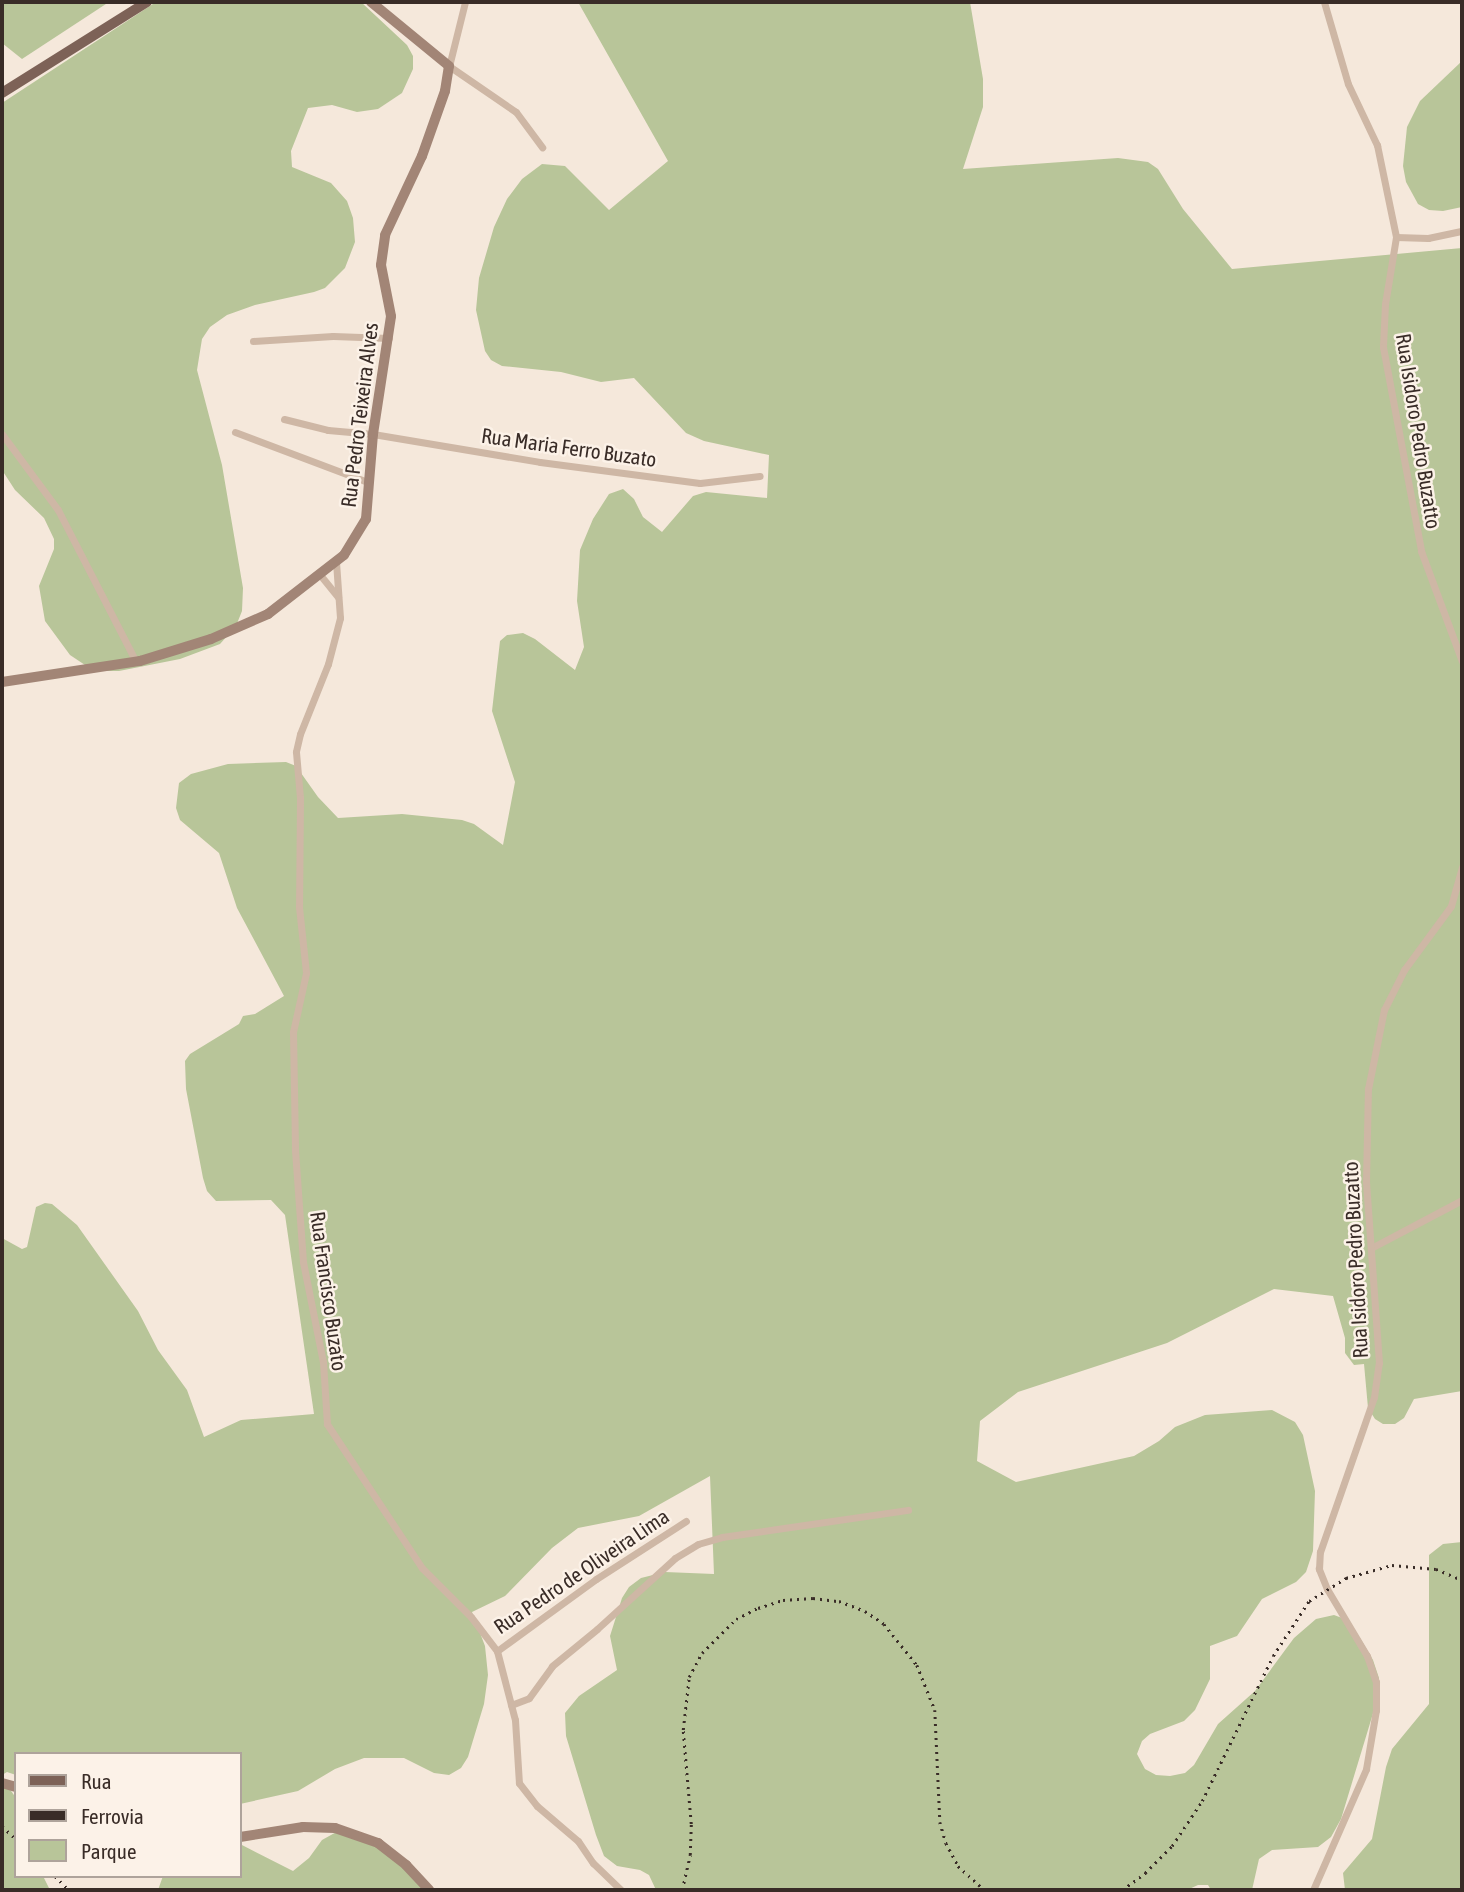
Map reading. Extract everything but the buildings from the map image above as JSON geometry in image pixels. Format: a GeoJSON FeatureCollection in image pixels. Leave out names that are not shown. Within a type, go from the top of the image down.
{"type":"FeatureCollection","features":[{"type":"Feature","properties":{"kind":"main road"},"geometry":{"type":"LineString","coordinates":[[2,93],[147,2]]}},
{"type":"Feature","properties":{"kind":"street"},"geometry":{"type":"LineString","coordinates":[[371,2],[449,66],[516,112],[542,147]]}},
{"type":"Feature","properties":{"kind":"street","name":"Rua Pedro Teixeira Alves"},"geometry":{"type":"LineString","coordinates":[[2,682],[136,662],[211,639],[268,614],[336,562],[366,519],[367,482],[391,316],[381,265],[385,235],[422,156],[445,90],[465,2]]}},
{"type":"Feature","properties":{"kind":"street","name":"Rua Isidoro Pedro Buzatto"},"geometry":{"type":"LineString","coordinates":[[1324,2],[1348,85],[1377,145],[1396,237],[1383,347],[1421,551],[1462,661]]}},
{"type":"Feature","properties":{"kind":"street"},"geometry":{"type":"LineString","coordinates":[[1396,237],[1428,239],[1462,231]]}},
{"type":"Feature","properties":{"kind":"street"},"geometry":{"type":"LineString","coordinates":[[253,341],[333,336],[389,338]]}},
{"type":"Feature","properties":{"kind":"street","name":"Rua Maria Ferro Buzato"},"geometry":{"type":"LineString","coordinates":[[284,419],[328,430],[373,434],[540,462],[700,483],[760,476]]}},
{"type":"Feature","properties":{"kind":"street"},"geometry":{"type":"LineString","coordinates":[[235,432],[367,482]]}},
{"type":"Feature","properties":{"kind":"street"},"geometry":{"type":"LineString","coordinates":[[2,435],[58,510],[136,662]]}},
{"type":"Feature","properties":{"kind":"street","name":"Rua Francisco Buzato"},"geometry":{"type":"LineString","coordinates":[[336,562],[340,618],[328,664],[300,734],[296,752],[300,798],[299,907],[306,974],[293,1032],[295,1150],[303,1262],[323,1362],[327,1424],[422,1568],[471,1617],[497,1651],[515,1720],[519,1783],[537,1806],[578,1841],[593,1863],[621,1890]]}},
{"type":"Feature","properties":{"kind":"street"},"geometry":{"type":"LineString","coordinates":[[321,576],[339,598]]}},
{"type":"Feature","properties":{"kind":"street","name":"Rua Isidoro Pedro Buzatto"},"geometry":{"type":"LineString","coordinates":[[1313,1890],[1366,1769],[1376,1710],[1376,1682],[1367,1656],[1327,1589],[1319,1569],[1320,1552],[1374,1397],[1379,1363],[1366,1182],[1368,1088],[1384,1010],[1404,971],[1451,906],[1462,867]]}},
{"type":"Feature","properties":{"kind":"street"},"geometry":{"type":"LineString","coordinates":[[1371,1248],[1462,1200]]}},
{"type":"Feature","properties":{"kind":"street"},"geometry":{"type":"LineString","coordinates":[[511,1705],[528,1698],[552,1666],[675,1558],[698,1544],[722,1537],[908,1510]]}},
{"type":"Feature","properties":{"kind":"street","name":"Rua Pedro de Oliveira Lima"},"geometry":{"type":"LineString","coordinates":[[497,1651],[596,1579],[686,1521]]}},
{"type":"Feature","properties":{"kind":"street"},"geometry":{"type":"LineString","coordinates":[[242,1837],[303,1827],[335,1828],[378,1843],[406,1865],[429,1890]]}},
{"type":"Feature","properties":{"kind":"green space"},"geometry":{"type":"Polygon","coordinates":[[[2,2],[109,2],[22,59],[2,43],[2,2]]]}},
{"type":"Feature","properties":{"kind":"green space"},"geometry":{"type":"Polygon","coordinates":[[[156,2],[361,2],[407,45],[413,56],[413,69],[402,93],[378,109],[357,112],[332,105],[308,108],[291,151],[292,167],[331,183],[347,201],[353,218],[355,242],[345,268],[325,288],[255,305],[227,315],[210,327],[202,339],[197,370],[222,465],[243,588],[242,611],[236,626],[220,644],[180,659],[119,671],[94,671],[70,655],[45,621],[39,586],[54,549],[54,539],[44,518],[15,490],[2,470],[2,103],[156,2]]]}},
{"type":"Feature","properties":{"kind":"green space"},"geometry":{"type":"Polygon","coordinates":[[[578,2],[970,2],[983,79],[983,107],[963,169],[1118,158],[1148,162],[1158,169],[1183,209],[1232,269],[1462,248],[1462,1391],[1414,1399],[1404,1418],[1395,1424],[1383,1424],[1375,1419],[1368,1408],[1364,1364],[1354,1365],[1345,1353],[1345,1338],[1333,1296],[1274,1289],[1167,1343],[1018,1392],[980,1421],[977,1461],[1016,1482],[1134,1456],[1159,1441],[1175,1427],[1205,1415],[1272,1410],[1295,1422],[1303,1435],[1315,1491],[1313,1551],[1306,1572],[1296,1582],[1262,1599],[1237,1636],[1210,1646],[1210,1679],[1195,1710],[1184,1721],[1150,1734],[1142,1741],[1137,1754],[1145,1769],[1156,1775],[1185,1773],[1194,1765],[1218,1724],[1255,1691],[1294,1638],[1316,1619],[1334,1615],[1342,1618],[1360,1638],[1373,1660],[1379,1678],[1378,1697],[1341,1819],[1331,1837],[1318,1847],[1272,1850],[1259,1859],[1252,1890],[1211,1890],[1208,1885],[1198,1885],[1187,1890],[656,1890],[649,1875],[640,1870],[617,1866],[604,1856],[596,1835],[566,1736],[565,1713],[579,1696],[617,1670],[610,1636],[622,1598],[629,1587],[641,1578],[665,1572],[714,1574],[710,1476],[639,1516],[578,1528],[552,1548],[505,1596],[472,1612],[485,1646],[488,1675],[484,1704],[468,1757],[461,1768],[449,1775],[434,1773],[404,1758],[364,1758],[335,1769],[298,1791],[242,1804],[242,1752],[14,1752],[14,1774],[7,1772],[2,1775],[2,1238],[22,1249],[27,1247],[36,1207],[45,1203],[52,1204],[77,1225],[138,1311],[158,1350],[187,1390],[204,1437],[241,1420],[314,1414],[285,1215],[271,1200],[216,1201],[207,1191],[203,1178],[186,1089],[185,1061],[190,1054],[239,1024],[243,1016],[255,1014],[284,996],[237,908],[219,853],[180,820],[176,808],[179,783],[191,774],[228,764],[286,762],[296,766],[318,797],[338,818],[402,814],[462,820],[474,824],[503,845],[515,782],[492,711],[500,641],[507,635],[523,633],[575,670],[584,647],[577,601],[580,550],[593,519],[609,494],[623,489],[634,499],[643,517],[662,532],[693,496],[706,492],[767,498],[769,455],[704,441],[686,433],[634,378],[601,382],[561,372],[502,366],[491,360],[485,351],[476,310],[479,278],[494,227],[507,199],[522,179],[542,164],[565,166],[609,210],[668,161],[578,2]]]}},
{"type":"Feature","properties":{"kind":"green space"},"geometry":{"type":"Polygon","coordinates":[[[1462,61],[1462,207],[1443,211],[1429,210],[1418,204],[1406,182],[1403,166],[1407,127],[1420,101],[1462,61]]]}},
{"type":"Feature","properties":{"kind":"green space"},"geometry":{"type":"Polygon","coordinates":[[[1462,1542],[1462,1890],[1345,1890],[1343,1873],[1372,1839],[1392,1749],[1429,1704],[1429,1555],[1443,1544],[1462,1542]]]}},
{"type":"Feature","properties":{"kind":"green space"},"geometry":{"type":"Polygon","coordinates":[[[2,1778],[14,1795],[14,1878],[44,1878],[50,1890],[2,1890],[2,1778]]]}},
{"type":"Feature","properties":{"kind":"green space"},"geometry":{"type":"Polygon","coordinates":[[[340,1830],[363,1834],[432,1890],[158,1890],[162,1878],[242,1878],[242,1845],[293,1871],[309,1858],[322,1840],[340,1830]]]}},
{"type":"Feature","properties":{"kind":"railway"},"geometry":{"type":"LineString","coordinates":[[1122,1890],[1145,1873],[1172,1846],[1202,1801],[1273,1656],[1309,1601],[1346,1578],[1392,1565],[1436,1569],[1462,1580]]}},
{"type":"Feature","properties":{"kind":"railway"},"geometry":{"type":"LineString","coordinates":[[682,1890],[690,1855],[691,1824],[683,1730],[689,1677],[702,1653],[736,1619],[783,1600],[813,1598],[839,1601],[865,1611],[884,1624],[917,1665],[935,1710],[940,1822],[946,1843],[958,1866],[985,1890]]}},
{"type":"Feature","properties":{"kind":"railway"},"geometry":{"type":"LineString","coordinates":[[2,1826],[14,1837]]}},
{"type":"Feature","properties":{"kind":"railway"},"geometry":{"type":"LineString","coordinates":[[57,1878],[69,1890]]}}]}
